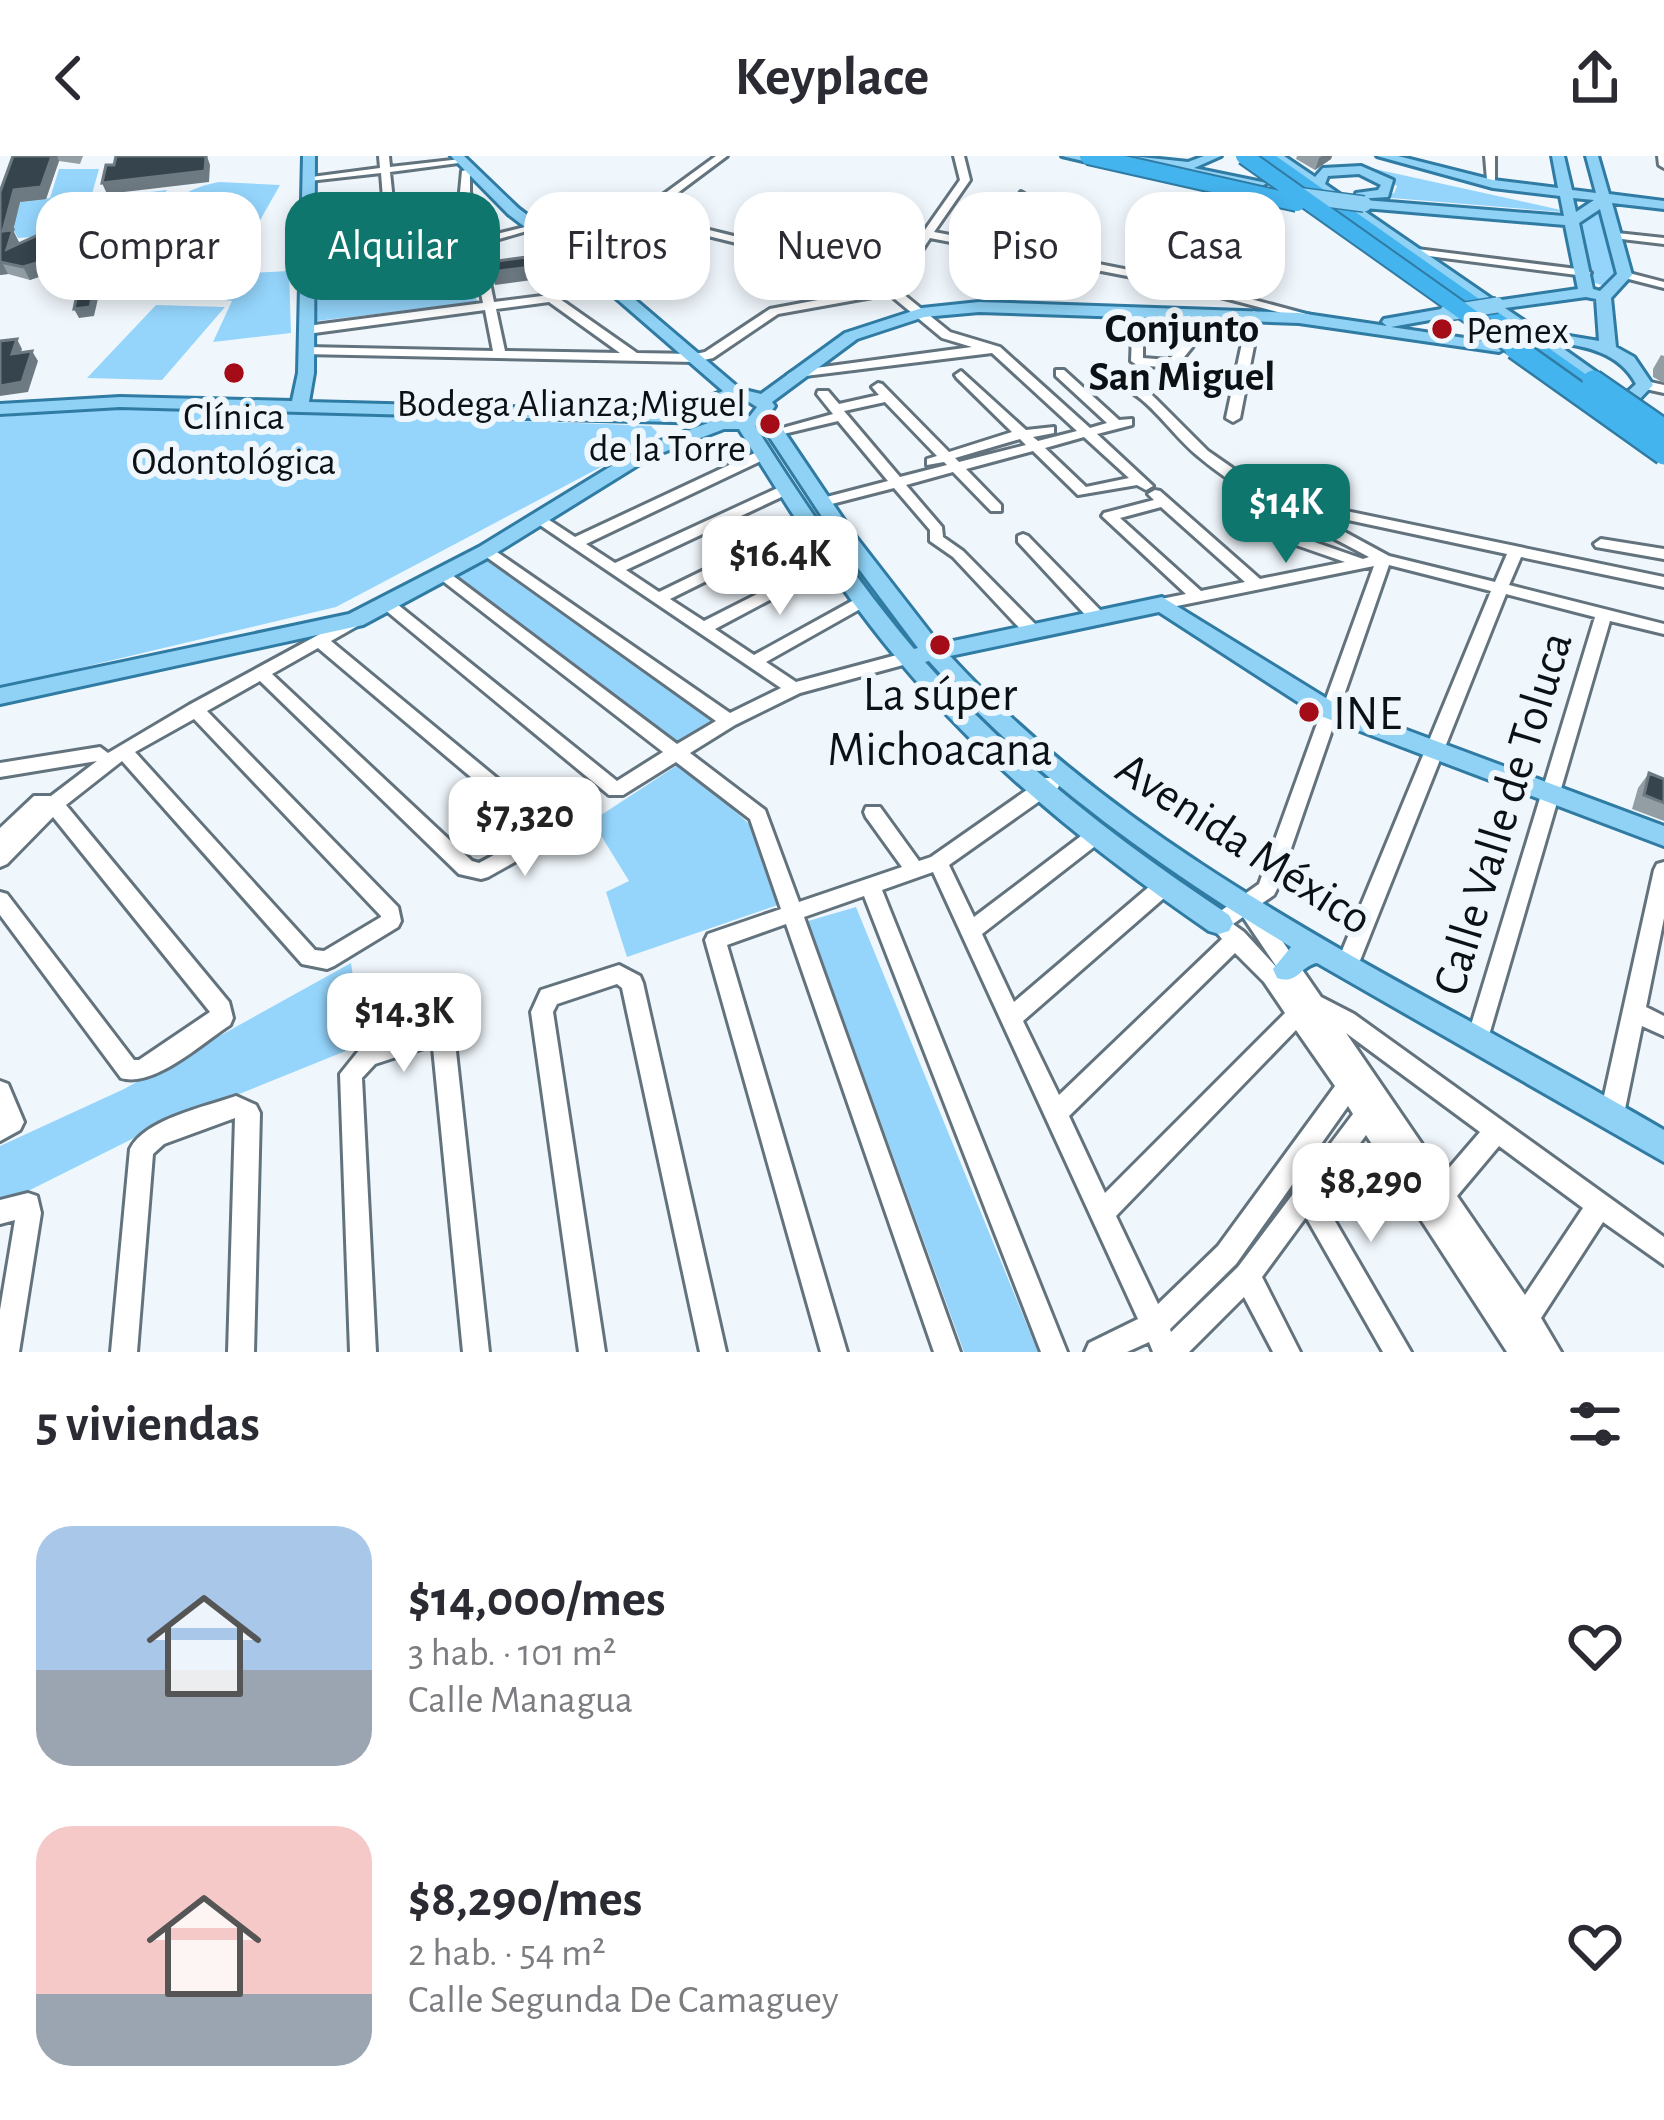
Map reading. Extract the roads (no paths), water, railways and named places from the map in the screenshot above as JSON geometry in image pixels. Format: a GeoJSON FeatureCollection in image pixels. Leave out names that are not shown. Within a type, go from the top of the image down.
{"type":"FeatureCollection","features":[{"type":"Feature","properties":{"kind":"highway"},"geometry":{"type":"LineString","coordinates":[[1084,156],[1220,184],[1302,208],[1333,223]]}},
{"type":"Feature","properties":{"kind":"highway"},"geometry":{"type":"LineString","coordinates":[[1084,156],[1277,196],[1411,251]]}},
{"type":"Feature","properties":{"kind":"highway"},"geometry":{"type":"LineString","coordinates":[[1257,163],[1333,223],[1664,457]]}},
{"type":"Feature","properties":{"kind":"highway"},"geometry":{"type":"LineString","coordinates":[[1257,163],[1411,251],[1651,421]]}},
{"type":"Feature","properties":{"kind":"highway"},"geometry":{"type":"LineString","coordinates":[[1257,163],[1558,375],[1664,457]]}},
{"type":"Feature","properties":{"kind":"highway"},"geometry":{"type":"LineString","coordinates":[[1257,163],[1651,421]]}},
{"type":"Feature","properties":{"kind":"highway"},"geometry":{"type":"LineString","coordinates":[[1257,163],[1664,457]]}},
{"type":"Feature","properties":{"kind":"highway"},"geometry":{"type":"LineString","coordinates":[[1558,375],[1582,408]]}},
{"type":"Feature","properties":{"kind":"main road"},"geometry":{"type":"LineString","coordinates":[[309,156],[309,192]]}},
{"type":"Feature","properties":{"kind":"main road"},"geometry":{"type":"LineString","coordinates":[[1068,156],[1270,200],[1333,223],[1582,408],[1664,457]]}},
{"type":"Feature","properties":{"kind":"main road"},"geometry":{"type":"LineString","coordinates":[[1110,156],[1231,179],[1257,163]]}},
{"type":"Feature","properties":{"kind":"main road"},"geometry":{"type":"LineString","coordinates":[[1131,160],[1189,166],[1215,156]]}},
{"type":"Feature","properties":{"kind":"main road"},"geometry":{"type":"LineString","coordinates":[[1367,156],[1417,162]]}},
{"type":"Feature","properties":{"kind":"main road"},"geometry":{"type":"LineString","coordinates":[[1383,156],[1565,194]]}},
{"type":"Feature","properties":{"kind":"main road"},"geometry":{"type":"LineString","coordinates":[[1393,156],[1565,194],[1664,204]]}},
{"type":"Feature","properties":{"kind":"main road"},"geometry":{"type":"LineString","coordinates":[[1558,156],[1572,219],[1600,283],[1608,350]]}},
{"type":"Feature","properties":{"kind":"main road"},"geometry":{"type":"LineString","coordinates":[[1592,156],[1617,236],[1600,283]]}},
{"type":"Feature","properties":{"kind":"main road"},"geometry":{"type":"LineString","coordinates":[[462,163],[524,222]]}},
{"type":"Feature","properties":{"kind":"main road"},"geometry":{"type":"LineString","coordinates":[[1162,174],[1257,163],[1355,199],[1572,219],[1605,197]]}},
{"type":"Feature","properties":{"kind":"main road"},"geometry":{"type":"LineString","coordinates":[[1231,179],[1208,166],[1257,163],[1318,184],[1651,421]]}},
{"type":"Feature","properties":{"kind":"main road"},"geometry":{"type":"LineString","coordinates":[[1318,184],[1323,172],[1346,168],[1388,183],[1383,194],[1355,199]]}},
{"type":"Feature","properties":{"kind":"main road"},"geometry":{"type":"LineString","coordinates":[[1370,325],[1600,283]]}},
{"type":"Feature","properties":{"kind":"main road"},"geometry":{"type":"LineString","coordinates":[[301,402],[307,373],[307,300]]}},
{"type":"Feature","properties":{"kind":"main road"},"geometry":{"type":"LineString","coordinates":[[628,300],[695,358],[738,418]]}},
{"type":"Feature","properties":{"kind":"main road"},"geometry":{"type":"LineString","coordinates":[[0,695],[246,665],[321,635],[486,551],[645,453],[738,418],[851,336],[922,313],[979,307],[1254,315],[1370,325],[1499,347]]}},
{"type":"Feature","properties":{"kind":"main road"},"geometry":{"type":"LineString","coordinates":[[1536,336],[1608,350],[1639,371],[1651,421]]}},
{"type":"Feature","properties":{"kind":"main road"},"geometry":{"type":"LineString","coordinates":[[266,398],[293,389],[307,373]]}},
{"type":"Feature","properties":{"kind":"main road"},"geometry":{"type":"LineString","coordinates":[[0,406],[95,393],[738,418]]}},
{"type":"Feature","properties":{"kind":"main road"},"geometry":{"type":"LineString","coordinates":[[0,406],[301,402],[738,418]]}},
{"type":"Feature","properties":{"kind":"main road"},"geometry":{"type":"LineString","coordinates":[[645,453],[664,432],[656,416]]}},
{"type":"Feature","properties":{"kind":"main road","name":"Avenida México"},"geometry":{"type":"LineString","coordinates":[[738,418],[787,489],[814,507],[834,560],[932,652],[1096,835],[1228,930]]}},
{"type":"Feature","properties":{"kind":"main road","name":"Avenida México"},"geometry":{"type":"LineString","coordinates":[[738,418],[814,507],[908,658],[1051,783],[1178,864],[1479,1035],[1664,1147]]}},
{"type":"Feature","properties":{"kind":"main road"},"geometry":{"type":"LineString","coordinates":[[908,658],[1162,604],[1326,709],[1664,836]]}},
{"type":"Feature","properties":{"kind":"main road"},"geometry":{"type":"LineString","coordinates":[[1279,973],[1304,953],[1337,957]]}},
{"type":"Feature","properties":{"kind":"street"},"geometry":{"type":"LineString","coordinates":[[384,156],[387,192]]}},
{"type":"Feature","properties":{"kind":"street"},"geometry":{"type":"LineString","coordinates":[[673,192],[722,156]]}},
{"type":"Feature","properties":{"kind":"street"},"geometry":{"type":"LineString","coordinates":[[949,240],[925,237],[965,181],[958,156]]}},
{"type":"Feature","properties":{"kind":"street"},"geometry":{"type":"LineString","coordinates":[[1490,156],[1492,180]]}},
{"type":"Feature","properties":{"kind":"street"},"geometry":{"type":"LineString","coordinates":[[1663,156],[1664,165]]}},
{"type":"Feature","properties":{"kind":"street"},"geometry":{"type":"LineString","coordinates":[[309,178],[462,163],[465,192],[487,188]]}},
{"type":"Feature","properties":{"kind":"street"},"geometry":{"type":"LineString","coordinates":[[1617,236],[1664,241]]}},
{"type":"Feature","properties":{"kind":"street"},"geometry":{"type":"LineString","coordinates":[[1411,251],[1600,283],[1664,284]]}},
{"type":"Feature","properties":{"kind":"street"},"geometry":{"type":"LineString","coordinates":[[1101,267],[1319,320]]}},
{"type":"Feature","properties":{"kind":"street"},"geometry":{"type":"LineString","coordinates":[[489,300],[500,355]]}},
{"type":"Feature","properties":{"kind":"street"},"geometry":{"type":"LineString","coordinates":[[307,330],[536,300]]}},
{"type":"Feature","properties":{"kind":"street"},"geometry":{"type":"LineString","coordinates":[[554,300],[634,357]]}},
{"type":"Feature","properties":{"kind":"street"},"geometry":{"type":"LineString","coordinates":[[307,351],[695,358],[710,355],[774,311],[824,300]]}},
{"type":"Feature","properties":{"kind":"street"},"geometry":{"type":"LineString","coordinates":[[909,300],[946,335],[992,348],[1255,583]]}},
{"type":"Feature","properties":{"kind":"street"},"geometry":{"type":"LineString","coordinates":[[1137,311],[1137,361],[1172,364],[1213,314]]}},
{"type":"Feature","properties":{"kind":"street"},"geometry":{"type":"LineString","coordinates":[[1233,418],[1254,315]]}},
{"type":"Feature","properties":{"kind":"street"},"geometry":{"type":"LineString","coordinates":[[793,375],[992,348]]}},
{"type":"Feature","properties":{"kind":"street"},"geometry":{"type":"LineString","coordinates":[[657,599],[814,507],[895,477],[954,462],[977,466],[1030,441],[1122,424],[1060,373]]}},
{"type":"Feature","properties":{"kind":"street"},"geometry":{"type":"LineString","coordinates":[[961,375],[1083,492],[1151,490]]}},
{"type":"Feature","properties":{"kind":"street"},"geometry":{"type":"LineString","coordinates":[[1111,378],[1134,384],[1211,460],[1270,499],[1384,560],[1664,629]]}},
{"type":"Feature","properties":{"kind":"street"},"geometry":{"type":"LineString","coordinates":[[1645,385],[1664,388]]}},
{"type":"Feature","properties":{"kind":"street"},"geometry":{"type":"LineString","coordinates":[[574,543],[738,418],[838,413],[883,392],[996,508]]}},
{"type":"Feature","properties":{"kind":"street"},"geometry":{"type":"LineString","coordinates":[[823,394],[937,530],[935,538],[958,554],[1032,632]]}},
{"type":"Feature","properties":{"kind":"street"},"geometry":{"type":"LineString","coordinates":[[613,569],[787,489]]}},
{"type":"Feature","properties":{"kind":"street"},"geometry":{"type":"LineString","coordinates":[[1151,490],[1109,516],[1197,596]]}},
{"type":"Feature","properties":{"kind":"street"},"geometry":{"type":"LineString","coordinates":[[1270,499],[1664,582]]}},
{"type":"Feature","properties":{"kind":"street"},"geometry":{"type":"LineString","coordinates":[[1232,518],[1360,562]]}},
{"type":"Feature","properties":{"kind":"street"},"geometry":{"type":"LineString","coordinates":[[538,519],[794,689]]}},
{"type":"Feature","properties":{"kind":"street"},"geometry":{"type":"LineString","coordinates":[[1023,539],[1097,617]]}},
{"type":"Feature","properties":{"kind":"street"},"geometry":{"type":"LineString","coordinates":[[1601,544],[1664,554]]}},
{"type":"Feature","properties":{"kind":"street"},"geometry":{"type":"LineString","coordinates":[[486,551],[729,721]]}},
{"type":"Feature","properties":{"kind":"street"},"geometry":{"type":"LineString","coordinates":[[1337,957],[1436,750],[1515,552]]}},
{"type":"Feature","properties":{"kind":"street"},"geometry":{"type":"LineString","coordinates":[[701,629],[834,560]]}},
{"type":"Feature","properties":{"kind":"street"},"geometry":{"type":"LineString","coordinates":[[1162,604],[1384,560]]}},
{"type":"Feature","properties":{"kind":"street"},"geometry":{"type":"LineString","coordinates":[[1054,1114],[1267,889],[1326,709],[1384,560]]}},
{"type":"Feature","properties":{"kind":"street"},"geometry":{"type":"LineString","coordinates":[[443,575],[758,815],[797,914],[947,1352]]}},
{"type":"Feature","properties":{"kind":"street"},"geometry":{"type":"LineString","coordinates":[[752,663],[862,586]]}},
{"type":"Feature","properties":{"kind":"street"},"geometry":{"type":"LineString","coordinates":[[386,604],[616,790],[729,721],[794,689],[908,658]]}},
{"type":"Feature","properties":{"kind":"street","name":"Calle Valle de Toluca"},"geometry":{"type":"LineString","coordinates":[[1479,1035],[1604,614]]}},
{"type":"Feature","properties":{"kind":"street"},"geometry":{"type":"LineString","coordinates":[[246,665],[472,872],[538,840],[543,832],[321,635]]}},
{"type":"Feature","properties":{"kind":"street"},"geometry":{"type":"LineString","coordinates":[[48,802],[100,754],[246,665],[295,644]]}},
{"type":"Feature","properties":{"kind":"street"},"geometry":{"type":"LineString","coordinates":[[0,839],[122,751],[195,709],[246,665]]}},
{"type":"Feature","properties":{"kind":"street"},"geometry":{"type":"LineString","coordinates":[[122,751],[317,962],[391,921],[391,913],[195,709]]}},
{"type":"Feature","properties":{"kind":"street"},"geometry":{"type":"LineString","coordinates":[[0,770],[100,754]]}},
{"type":"Feature","properties":{"kind":"street"},"geometry":{"type":"LineString","coordinates":[[834,1352],[715,940],[725,932],[797,914],[927,867],[1051,783]]}},
{"type":"Feature","properties":{"kind":"street"},"geometry":{"type":"LineString","coordinates":[[0,900],[134,1073],[222,1018],[220,1009],[48,802]]}},
{"type":"Feature","properties":{"kind":"street"},"geometry":{"type":"LineString","coordinates":[[873,812],[927,867],[970,932],[1168,1352],[1247,1276],[1372,1107]]}},
{"type":"Feature","properties":{"kind":"street"},"geometry":{"type":"LineString","coordinates":[[0,859],[16,825]]}},
{"type":"Feature","properties":{"kind":"street"},"geometry":{"type":"LineString","coordinates":[[970,932],[1096,835]]}},
{"type":"Feature","properties":{"kind":"street"},"geometry":{"type":"LineString","coordinates":[[1612,1114],[1658,926],[1664,870]]}},
{"type":"Feature","properties":{"kind":"street"},"geometry":{"type":"LineString","coordinates":[[1012,1017],[1164,886]]}},
{"type":"Feature","properties":{"kind":"street"},"geometry":{"type":"LineString","coordinates":[[871,887],[1054,1352]]}},
{"type":"Feature","properties":{"kind":"street"},"geometry":{"type":"LineString","coordinates":[[1248,905],[1279,973],[1520,1336],[1548,1352]]}},
{"type":"Feature","properties":{"kind":"street"},"geometry":{"type":"LineString","coordinates":[[1228,930],[1279,973]]}},
{"type":"Feature","properties":{"kind":"street"},"geometry":{"type":"LineString","coordinates":[[592,1352],[543,1003],[619,974],[629,977],[713,1352]]}},
{"type":"Feature","properties":{"kind":"street"},"geometry":{"type":"LineString","coordinates":[[1305,1010],[1346,1021],[1664,1252]]}},
{"type":"Feature","properties":{"kind":"street"},"geometry":{"type":"LineString","coordinates":[[1101,1214],[1305,1010]]}},
{"type":"Feature","properties":{"kind":"street"},"geometry":{"type":"LineString","coordinates":[[1634,1012],[1664,1026]]}},
{"type":"Feature","properties":{"kind":"street"},"geometry":{"type":"LineString","coordinates":[[363,1352],[351,1074],[356,1064],[439,1036],[476,1352]]}},
{"type":"Feature","properties":{"kind":"street"},"geometry":{"type":"LineString","coordinates":[[1098,1352],[1155,1325],[1227,1255],[1353,1079]]}},
{"type":"Feature","properties":{"kind":"street"},"geometry":{"type":"LineString","coordinates":[[0,1092],[6,1126]]}},
{"type":"Feature","properties":{"kind":"street"},"geometry":{"type":"LineString","coordinates":[[124,1352],[147,1142],[245,1107],[241,1352]]}},
{"type":"Feature","properties":{"kind":"street"},"geometry":{"type":"LineString","coordinates":[[1372,1107],[1442,1196],[1520,1336]]}},
{"type":"Feature","properties":{"kind":"street"},"geometry":{"type":"LineString","coordinates":[[1442,1196],[1497,1130]]}},
{"type":"Feature","properties":{"kind":"street"},"geometry":{"type":"LineString","coordinates":[[1292,1170],[1399,1352]]}},
{"type":"Feature","properties":{"kind":"street"},"geometry":{"type":"LineString","coordinates":[[0,1212],[28,1205],[6,1352]]}},
{"type":"Feature","properties":{"kind":"street"},"geometry":{"type":"LineString","coordinates":[[1520,1336],[1599,1206]]}},
{"type":"Feature","properties":{"kind":"street"},"geometry":{"type":"LineString","coordinates":[[1247,1276],[1287,1352]]}},
{"type":"Feature","properties":{"kind":"place","name":"Pemex"},"geometry":{"type":"Point","coordinates":[1442,329]}},
{"type":"Feature","properties":{"kind":"place","name":"Clínica Odontológica"},"geometry":{"type":"Point","coordinates":[234,373]}},
{"type":"Feature","properties":{"kind":"place","name":"Bodega Alianza;Miguel de la Torre"},"geometry":{"type":"Point","coordinates":[770,424]}},
{"type":"Feature","properties":{"kind":"place","name":"La súper Michoacana"},"geometry":{"type":"Point","coordinates":[940,645]}},
{"type":"Feature","properties":{"kind":"place","name":"INE"},"geometry":{"type":"Point","coordinates":[1309,712]}},
{"type":"Feature","properties":{"kind":"district","name":"Conjunto San Miguel"},"geometry":{"type":"Point","coordinates":[1182,351]}}]}
